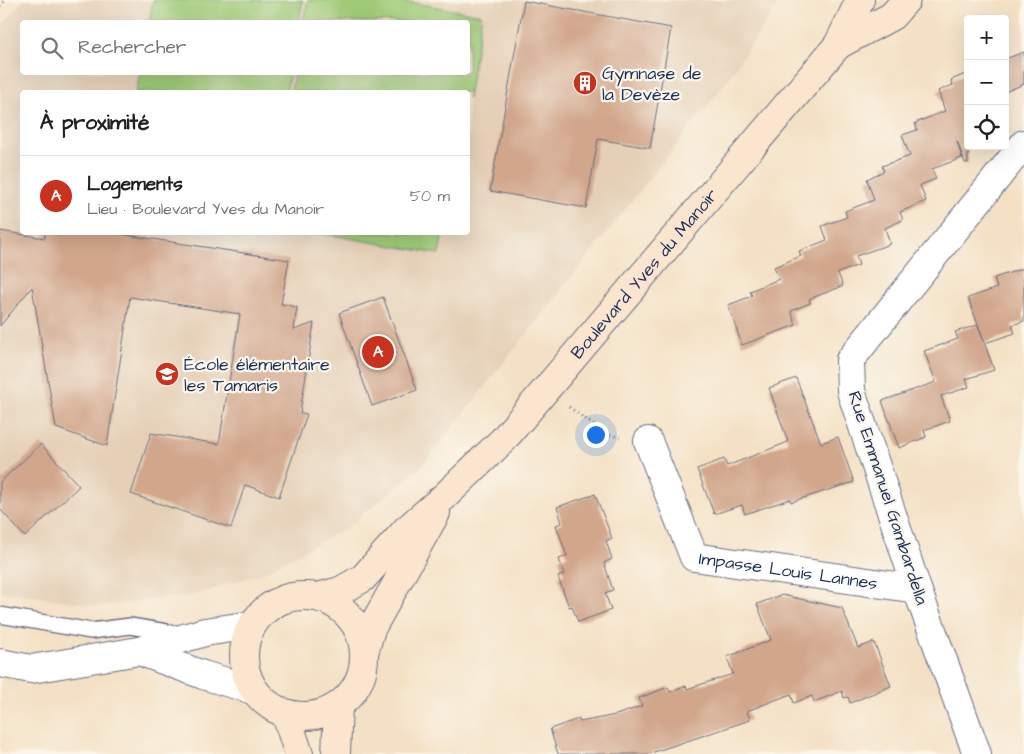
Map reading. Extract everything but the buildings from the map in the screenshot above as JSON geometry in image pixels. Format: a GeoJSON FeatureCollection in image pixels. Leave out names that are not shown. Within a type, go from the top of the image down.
{"type":"FeatureCollection","features":[{"type":"Feature","properties":{"kind":"street","name":"Boulevard Yves du Manoir"},"geometry":{"type":"LineString","coordinates":[[317,597],[340,592],[363,578],[406,530],[445,496],[503,440],[838,45],[860,0]]}},
{"type":"Feature","properties":{"kind":"street","name":"Boulevard Yves du Manoir"},"geometry":{"type":"LineString","coordinates":[[838,45],[892,16],[906,0]]}},
{"type":"Feature","properties":{"kind":"street","name":"Rue Emmanuel Gambardella"},"geometry":{"type":"LineString","coordinates":[[977,754],[917,589],[851,391],[850,360],[1024,144]]}},
{"type":"Feature","properties":{"kind":"street","name":"Impasse Louis Lannes"},"geometry":{"type":"LineString","coordinates":[[648,441],[694,557],[917,589]]}},
{"type":"Feature","properties":{"kind":"street","name":"Boulevard Yves du Manoir"},"geometry":{"type":"LineString","coordinates":[[364,653],[371,629],[445,496]]}},
{"type":"Feature","properties":{"kind":"street"},"geometry":{"type":"LineString","coordinates":[[292,597],[317,597],[340,608],[350,617],[362,640],[364,653],[363,668],[358,683],[350,696],[338,706],[326,713],[314,716],[299,717],[286,715],[268,705],[253,690],[246,675],[243,658],[245,641],[259,615],[280,601],[292,597]]}},
{"type":"Feature","properties":{"kind":"street"},"geometry":{"type":"LineString","coordinates":[[0,663],[31,669],[140,650],[204,632],[252,625]]}},
{"type":"Feature","properties":{"kind":"street"},"geometry":{"type":"LineString","coordinates":[[140,650],[203,675],[253,690]]}},
{"type":"Feature","properties":{"kind":"street"},"geometry":{"type":"LineString","coordinates":[[336,754],[338,706]]}},
{"type":"Feature","properties":{"kind":"street"},"geometry":{"type":"LineString","coordinates":[[286,715],[299,754]]}},
{"type":"Feature","properties":{"kind":"lane"},"geometry":{"type":"LineString","coordinates":[[0,615],[91,631],[130,626],[191,636]]}},
{"type":"Feature","properties":{"kind":"path"},"geometry":{"type":"LineString","coordinates":[[0,6],[5,0]]}},
{"type":"Feature","properties":{"kind":"path"},"geometry":{"type":"LineString","coordinates":[[546,390],[607,435],[648,441]]}},
{"type":"Feature","properties":{"kind":"shaded area"},"geometry":{"type":"Polygon","coordinates":[[[24,0],[780,0],[727,81],[421,467],[346,528],[262,573],[194,595],[98,606],[0,591],[0,28],[24,0]]]}},
{"type":"Feature","properties":{"kind":"green space"},"geometry":{"type":"Polygon","coordinates":[[[153,0],[303,0],[299,20],[149,20],[153,0]]]}},
{"type":"Feature","properties":{"kind":"green space"},"geometry":{"type":"Polygon","coordinates":[[[308,0],[397,0],[482,15],[469,90],[291,90],[294,75],[470,75],[470,20],[303,20],[308,0]]]}},
{"type":"Feature","properties":{"kind":"green space"},"geometry":{"type":"Polygon","coordinates":[[[139,75],[290,75],[286,90],[136,90],[139,75]]]}},
{"type":"Feature","properties":{"kind":"green space"},"geometry":{"type":"Polygon","coordinates":[[[330,235],[443,235],[439,254],[330,235]]]}},
{"type":"Feature","properties":{"kind":"place","name":"Gymnase de la Devèze"},"geometry":{"type":"Point","coordinates":[585,83]}},
{"type":"Feature","properties":{"kind":"place","name":"Logements"},"geometry":{"type":"Point","coordinates":[378,352]}},
{"type":"Feature","properties":{"kind":"place","name":"École élémentaire les Tamaris"},"geometry":{"type":"Point","coordinates":[167,374]}}]}
